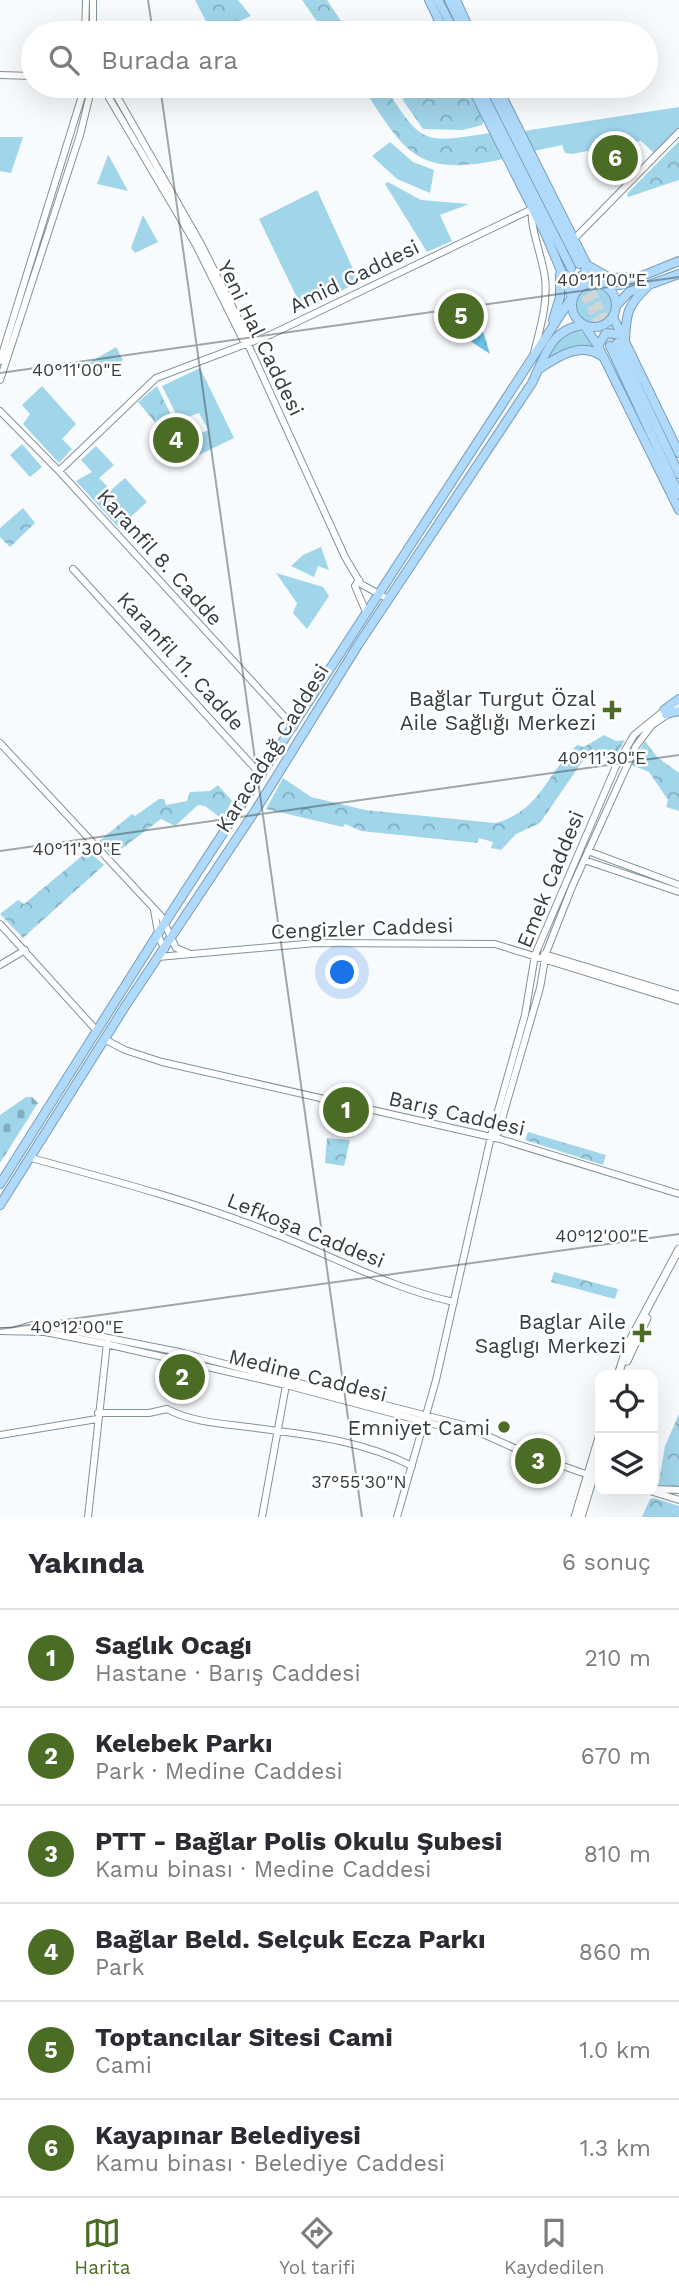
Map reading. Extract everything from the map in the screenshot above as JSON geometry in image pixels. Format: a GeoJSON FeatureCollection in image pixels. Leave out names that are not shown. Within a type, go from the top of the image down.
{"type":"FeatureCollection","features":[{"type":"Feature","properties":{"kind":"highway"},"geometry":{"type":"LineString","coordinates":[[429,0],[439,21]]}},
{"type":"Feature","properties":{"kind":"highway"},"geometry":{"type":"LineString","coordinates":[[438,0],[449,21]]}},
{"type":"Feature","properties":{"kind":"highway"},"geometry":{"type":"LineString","coordinates":[[449,0],[459,21]]}},
{"type":"Feature","properties":{"kind":"highway"},"geometry":{"type":"LineString","coordinates":[[456,0],[466,21]]}},
{"type":"Feature","properties":{"kind":"highway"},"geometry":{"type":"LineString","coordinates":[[477,98],[558,262],[560,297],[546,337]]}},
{"type":"Feature","properties":{"kind":"highway"},"geometry":{"type":"LineString","coordinates":[[483,98],[489,104]]}},
{"type":"Feature","properties":{"kind":"highway"},"geometry":{"type":"LineString","coordinates":[[486,98],[577,266],[596,283],[606,286],[620,285],[679,261]]}},
{"type":"Feature","properties":{"kind":"highway"},"geometry":{"type":"LineString","coordinates":[[495,98],[577,266]]}},
{"type":"Feature","properties":{"kind":"highway"},"geometry":{"type":"LineString","coordinates":[[503,98],[574,239],[577,266],[572,297],[575,316],[608,362],[679,510]]}},
{"type":"Feature","properties":{"kind":"highway"},"geometry":{"type":"LineString","coordinates":[[558,262],[610,278],[646,275]]}},
{"type":"Feature","properties":{"kind":"highway"},"geometry":{"type":"LineString","coordinates":[[679,274],[629,292],[617,306],[613,317],[618,342],[679,494]]}},
{"type":"Feature","properties":{"kind":"highway"},"geometry":{"type":"LineString","coordinates":[[572,297],[581,287],[596,283]]}},
{"type":"Feature","properties":{"kind":"highway"},"geometry":{"type":"LineString","coordinates":[[652,283],[632,302],[618,342],[679,474]]}},
{"type":"Feature","properties":{"kind":"highway"},"geometry":{"type":"LineString","coordinates":[[606,286],[614,295],[617,306]]}},
{"type":"Feature","properties":{"kind":"highway","name":"Karacadağ Caddesi"},"geometry":{"type":"LineString","coordinates":[[0,1185],[173,910],[294,728],[366,612],[572,297]]}},
{"type":"Feature","properties":{"kind":"highway"},"geometry":{"type":"LineString","coordinates":[[584,325],[599,327],[613,317]]}},
{"type":"Feature","properties":{"kind":"highway","name":"Karacadağ Caddesi"},"geometry":{"type":"LineString","coordinates":[[0,1205],[104,1039],[257,808],[391,595],[538,370],[557,335],[570,327],[584,325]]}},
{"type":"Feature","properties":{"kind":"highway"},"geometry":{"type":"LineString","coordinates":[[598,346],[606,333],[618,342],[679,453]]}},
{"type":"Feature","properties":{"kind":"highway"},"geometry":{"type":"LineString","coordinates":[[538,370],[573,350],[597,353],[608,362]]}},
{"type":"Feature","properties":{"kind":"highway"},"geometry":{"type":"LineString","coordinates":[[387,581],[391,595]]}},
{"type":"Feature","properties":{"kind":"highway"},"geometry":{"type":"LineString","coordinates":[[665,712],[679,705]]}},
{"type":"Feature","properties":{"kind":"main road"},"geometry":{"type":"LineString","coordinates":[[622,1370],[628,1344],[679,1249]]}},
{"type":"Feature","properties":{"kind":"main road"},"geometry":{"type":"LineString","coordinates":[[623,1370],[679,1258]]}},
{"type":"Feature","properties":{"kind":"main road"},"geometry":{"type":"LineString","coordinates":[[575,1517],[595,1477]]}},
{"type":"Feature","properties":{"kind":"main road"},"geometry":{"type":"LineString","coordinates":[[581,1517],[595,1477]]}},
{"type":"Feature","properties":{"kind":"street"},"geometry":{"type":"LineString","coordinates":[[85,21],[86,0]]}},
{"type":"Feature","properties":{"kind":"street"},"geometry":{"type":"LineString","coordinates":[[93,0],[93,21]]}},
{"type":"Feature","properties":{"kind":"street"},"geometry":{"type":"LineString","coordinates":[[0,75],[21,76]]}},
{"type":"Feature","properties":{"kind":"street"},"geometry":{"type":"LineString","coordinates":[[0,361],[81,98]]}},
{"type":"Feature","properties":{"kind":"street"},"geometry":{"type":"LineString","coordinates":[[0,380],[91,98]]}},
{"type":"Feature","properties":{"kind":"street","name":"Yeni Hal Caddesi"},"geometry":{"type":"LineString","coordinates":[[115,98],[201,244],[247,336],[245,341],[331,530],[359,580],[377,595],[391,595]]}},
{"type":"Feature","properties":{"kind":"street"},"geometry":{"type":"LineString","coordinates":[[574,239],[679,132]]}},
{"type":"Feature","properties":{"kind":"street"},"geometry":{"type":"LineString","coordinates":[[532,209],[530,218],[539,241],[546,293],[533,357]]}},
{"type":"Feature","properties":{"kind":"street","name":"Amid Caddesi"},"geometry":{"type":"LineString","coordinates":[[59,471],[156,378],[245,341],[270,335],[366,292],[496,223],[532,209]]}},
{"type":"Feature","properties":{"kind":"street","name":"Karanfil 8. Cadde"},"geometry":{"type":"LineString","coordinates":[[0,411],[59,471],[294,728]]}},
{"type":"Feature","properties":{"kind":"street","name":"Karanfil 11. Cadde"},"geometry":{"type":"LineString","coordinates":[[73,569],[262,776]]}},
{"type":"Feature","properties":{"kind":"street"},"geometry":{"type":"LineString","coordinates":[[359,580],[355,586],[366,612]]}},
{"type":"Feature","properties":{"kind":"street","name":"Emek Caddesi"},"geometry":{"type":"LineString","coordinates":[[492,1138],[498,1133],[540,988],[546,953],[587,851],[636,746],[665,712]]}},
{"type":"Feature","properties":{"kind":"street","name":"Emek Caddesi"},"geometry":{"type":"LineString","coordinates":[[397,1517],[454,1302],[492,1138],[525,1015],[535,955],[616,766],[634,735],[665,712]]}},
{"type":"Feature","properties":{"kind":"street"},"geometry":{"type":"LineString","coordinates":[[0,743],[166,923],[176,948],[190,953]]}},
{"type":"Feature","properties":{"kind":"street"},"geometry":{"type":"LineString","coordinates":[[587,851],[679,885]]}},
{"type":"Feature","properties":{"kind":"street"},"geometry":{"type":"LineString","coordinates":[[584,860],[679,892]]}},
{"type":"Feature","properties":{"kind":"street"},"geometry":{"type":"LineString","coordinates":[[153,908],[173,910]]}},
{"type":"Feature","properties":{"kind":"street"},"geometry":{"type":"LineString","coordinates":[[153,908],[164,948],[173,956]]}},
{"type":"Feature","properties":{"kind":"street"},"geometry":{"type":"LineString","coordinates":[[0,924],[97,1031]]}},
{"type":"Feature","properties":{"kind":"street","name":"Cengizler Caddesi"},"geometry":{"type":"LineString","coordinates":[[158,957],[316,943],[495,944],[679,1001]]}},
{"type":"Feature","properties":{"kind":"street"},"geometry":{"type":"LineString","coordinates":[[0,965],[25,950]]}},
{"type":"Feature","properties":{"kind":"street","name":"Cengizler Caddesi"},"geometry":{"type":"LineString","coordinates":[[535,955],[546,953],[679,995]]}},
{"type":"Feature","properties":{"kind":"street","name":"Barış Caddesi"},"geometry":{"type":"LineString","coordinates":[[104,1039],[125,1050],[162,1062],[492,1138],[679,1194]]}},
{"type":"Feature","properties":{"kind":"street","name":"Lefkoşa Caddesi"},"geometry":{"type":"LineString","coordinates":[[31,1158],[145,1189],[267,1230],[395,1287],[454,1302]]}},
{"type":"Feature","properties":{"kind":"street"},"geometry":{"type":"LineString","coordinates":[[0,1331],[40,1325],[323,1386],[424,1419],[472,1430],[523,1452],[595,1477]]}},
{"type":"Feature","properties":{"kind":"street"},"geometry":{"type":"LineString","coordinates":[[88,1517],[108,1341]]}},
{"type":"Feature","properties":{"kind":"street","name":"Medine Caddesi"},"geometry":{"type":"LineString","coordinates":[[108,1341],[424,1419]]}},
{"type":"Feature","properties":{"kind":"street"},"geometry":{"type":"LineString","coordinates":[[262,1517],[286,1385]]}},
{"type":"Feature","properties":{"kind":"street"},"geometry":{"type":"LineString","coordinates":[[0,1435],[98,1416],[149,1413],[167,1409],[224,1425],[278,1431],[375,1449],[412,1466]]}},
{"type":"Feature","properties":{"kind":"street"},"geometry":{"type":"LineString","coordinates":[[658,1490],[679,1490]]}},
{"type":"Feature","properties":{"kind":"street"},"geometry":{"type":"LineString","coordinates":[[658,1492],[679,1500]]}},
{"type":"Feature","properties":{"kind":"green space"},"geometry":{"type":"Polygon","coordinates":[[[195,0],[238,0],[251,16],[240,21],[206,21],[195,0]]]}},
{"type":"Feature","properties":{"kind":"green space"},"geometry":{"type":"Polygon","coordinates":[[[302,0],[327,0],[341,21],[317,21],[302,0]]]}},
{"type":"Feature","properties":{"kind":"green space"},"geometry":{"type":"Polygon","coordinates":[[[370,98],[392,98],[407,119],[425,135],[449,138],[490,133],[503,159],[451,165],[432,162],[416,155],[390,128],[370,98]]]}},
{"type":"Feature","properties":{"kind":"green space"},"geometry":{"type":"Polygon","coordinates":[[[472,98],[484,120],[482,125],[463,130],[423,129],[402,99],[472,98]]]}},
{"type":"Feature","properties":{"kind":"green space"},"geometry":{"type":"Polygon","coordinates":[[[679,107],[679,128],[654,153],[641,141],[572,154],[565,153],[562,145],[534,151],[524,131],[679,107]]]}},
{"type":"Feature","properties":{"kind":"green space"},"geometry":{"type":"Polygon","coordinates":[[[0,137],[23,137],[11,173],[0,171],[0,137]]]}},
{"type":"Feature","properties":{"kind":"green space"},"geometry":{"type":"Polygon","coordinates":[[[679,141],[679,180],[628,197],[627,194],[679,141]]]}},
{"type":"Feature","properties":{"kind":"green space"},"geometry":{"type":"Polygon","coordinates":[[[390,142],[413,162],[434,170],[430,193],[397,179],[372,156],[390,142]]]}},
{"type":"Feature","properties":{"kind":"green space"},"geometry":{"type":"Polygon","coordinates":[[[109,156],[128,191],[97,184],[109,156]]]}},
{"type":"Feature","properties":{"kind":"green space"},"geometry":{"type":"Polygon","coordinates":[[[388,182],[421,200],[469,204],[440,215],[452,241],[427,252],[385,184],[388,182]]]}},
{"type":"Feature","properties":{"kind":"green space"},"geometry":{"type":"Polygon","coordinates":[[[317,190],[359,282],[303,310],[259,219],[317,190]]]}},
{"type":"Feature","properties":{"kind":"green space"},"geometry":{"type":"Polygon","coordinates":[[[143,215],[158,242],[135,253],[131,248],[143,215]]]}},
{"type":"Feature","properties":{"kind":"green space"},"geometry":{"type":"Polygon","coordinates":[[[594,288],[607,293],[612,306],[607,319],[594,324],[581,319],[576,306],[581,293],[594,288]]]}},
{"type":"Feature","properties":{"kind":"green space"},"geometry":{"type":"Polygon","coordinates":[[[474,302],[490,354],[455,331],[473,327],[470,306],[461,307],[460,304],[474,302]]]}},
{"type":"Feature","properties":{"kind":"green space"},"geometry":{"type":"Polygon","coordinates":[[[577,329],[586,334],[596,349],[569,348],[544,360],[563,334],[577,329]]]}},
{"type":"Feature","properties":{"kind":"green space"},"geometry":{"type":"Polygon","coordinates":[[[116,347],[123,360],[97,376],[89,363],[116,347]]]}},
{"type":"Feature","properties":{"kind":"green space"},"geometry":{"type":"Polygon","coordinates":[[[200,368],[234,438],[197,456],[189,439],[208,430],[199,413],[179,420],[162,386],[200,368]]]}},
{"type":"Feature","properties":{"kind":"green space"},"geometry":{"type":"Polygon","coordinates":[[[42,386],[76,424],[62,439],[72,449],[59,463],[23,424],[30,414],[22,405],[42,386]]]}},
{"type":"Feature","properties":{"kind":"green space"},"geometry":{"type":"Polygon","coordinates":[[[157,386],[193,460],[189,463],[138,402],[157,386]]]}},
{"type":"Feature","properties":{"kind":"green space"},"geometry":{"type":"Polygon","coordinates":[[[22,444],[42,467],[30,477],[10,455],[22,444]]]}},
{"type":"Feature","properties":{"kind":"green space"},"geometry":{"type":"Polygon","coordinates":[[[96,446],[114,465],[99,478],[111,490],[125,478],[147,502],[119,528],[76,481],[92,472],[81,460],[96,446]]]}},
{"type":"Feature","properties":{"kind":"green space"},"geometry":{"type":"Polygon","coordinates":[[[23,508],[35,523],[10,547],[0,537],[0,528],[23,508]]]}},
{"type":"Feature","properties":{"kind":"green space"},"geometry":{"type":"Polygon","coordinates":[[[321,547],[329,570],[318,566],[314,577],[291,566],[303,555],[321,547]]]}},
{"type":"Feature","properties":{"kind":"green space"},"geometry":{"type":"Polygon","coordinates":[[[276,573],[323,587],[329,596],[307,629],[293,613],[297,603],[276,573]]]}},
{"type":"Feature","properties":{"kind":"green space"},"geometry":{"type":"Polygon","coordinates":[[[604,735],[616,741],[625,740],[612,763],[602,755],[591,756],[582,762],[540,823],[516,834],[501,850],[491,848],[493,842],[479,838],[477,843],[361,831],[345,824],[343,827],[266,809],[283,778],[311,797],[365,810],[495,823],[523,810],[533,801],[577,745],[584,747],[604,735]]]}},
{"type":"Feature","properties":{"kind":"green space"},"geometry":{"type":"Polygon","coordinates":[[[645,741],[657,757],[679,773],[679,811],[666,807],[668,800],[649,772],[631,765],[645,741]]]}},
{"type":"Feature","properties":{"kind":"green space"},"geometry":{"type":"Polygon","coordinates":[[[218,785],[232,801],[222,819],[205,806],[198,805],[175,826],[161,819],[112,856],[99,841],[132,814],[135,816],[159,799],[164,799],[166,805],[187,801],[190,792],[210,791],[218,785]]]}},
{"type":"Feature","properties":{"kind":"green space"},"geometry":{"type":"Polygon","coordinates":[[[88,851],[104,865],[23,938],[0,914],[18,900],[24,904],[88,851]]]}},
{"type":"Feature","properties":{"kind":"green space"},"geometry":{"type":"Polygon","coordinates":[[[26,1097],[32,1097],[38,1103],[0,1163],[0,1115],[26,1097]]]}},
{"type":"Feature","properties":{"kind":"green space"},"geometry":{"type":"Polygon","coordinates":[[[528,1132],[606,1155],[603,1165],[525,1140],[528,1132]]]}},
{"type":"Feature","properties":{"kind":"green space"},"geometry":{"type":"Polygon","coordinates":[[[327,1138],[350,1140],[344,1166],[325,1163],[327,1138]]]}},
{"type":"Feature","properties":{"kind":"green space"},"geometry":{"type":"Polygon","coordinates":[[[554,1272],[618,1289],[615,1299],[551,1282],[554,1272]]]}},
{"type":"Feature","properties":{"kind":"green space"},"geometry":{"type":"Polygon","coordinates":[[[180,1366],[188,1367],[184,1386],[190,1390],[188,1399],[174,1399],[180,1366]]]}},
{"type":"Feature","properties":{"kind":"green space"},"geometry":{"type":"Polygon","coordinates":[[[679,1414],[679,1487],[658,1487],[665,1446],[679,1414]]]}},
{"type":"Feature","properties":{"kind":"green space"},"geometry":{"type":"Polygon","coordinates":[[[650,1499],[679,1506],[679,1517],[642,1517],[650,1499]]]}},
{"type":"Feature","properties":{"kind":"tunnel"},"geometry":{"type":"LineString","coordinates":[[581,270],[617,343]]}},
{"type":"Feature","properties":{"kind":"tunnel"},"geometry":{"type":"LineString","coordinates":[[574,274],[610,346]]}},
{"type":"Feature","properties":{"kind":"place","name":"Kayapınar Belediyesi"},"geometry":{"type":"Point","coordinates":[615,158]}},
{"type":"Feature","properties":{"kind":"place","name":"Toptancılar Sitesi Cami"},"geometry":{"type":"Point","coordinates":[461,316]}},
{"type":"Feature","properties":{"kind":"place","name":"Bağlar Beld. Selçuk Ecza Parkı"},"geometry":{"type":"Point","coordinates":[176,440]}},
{"type":"Feature","properties":{"kind":"place","name":"Bağlar Turgut Özal Aile Sağlığı Merkezi"},"geometry":{"type":"Point","coordinates":[612,710]}},
{"type":"Feature","properties":{"kind":"place","name":"Saglık Ocagı"},"geometry":{"type":"Point","coordinates":[346,1110]}},
{"type":"Feature","properties":{"kind":"place","name":"Baglar Aile Saglıgı Merkezi"},"geometry":{"type":"Point","coordinates":[642,1333]}},
{"type":"Feature","properties":{"kind":"place","name":"Kelebek Parkı"},"geometry":{"type":"Point","coordinates":[182,1377]}},
{"type":"Feature","properties":{"kind":"place","name":"Emniyet Cami"},"geometry":{"type":"Point","coordinates":[504,1427]}},
{"type":"Feature","properties":{"kind":"place","name":"PTT - Bağlar Polis Okulu Şubesi"},"geometry":{"type":"Point","coordinates":[538,1461]}}]}
